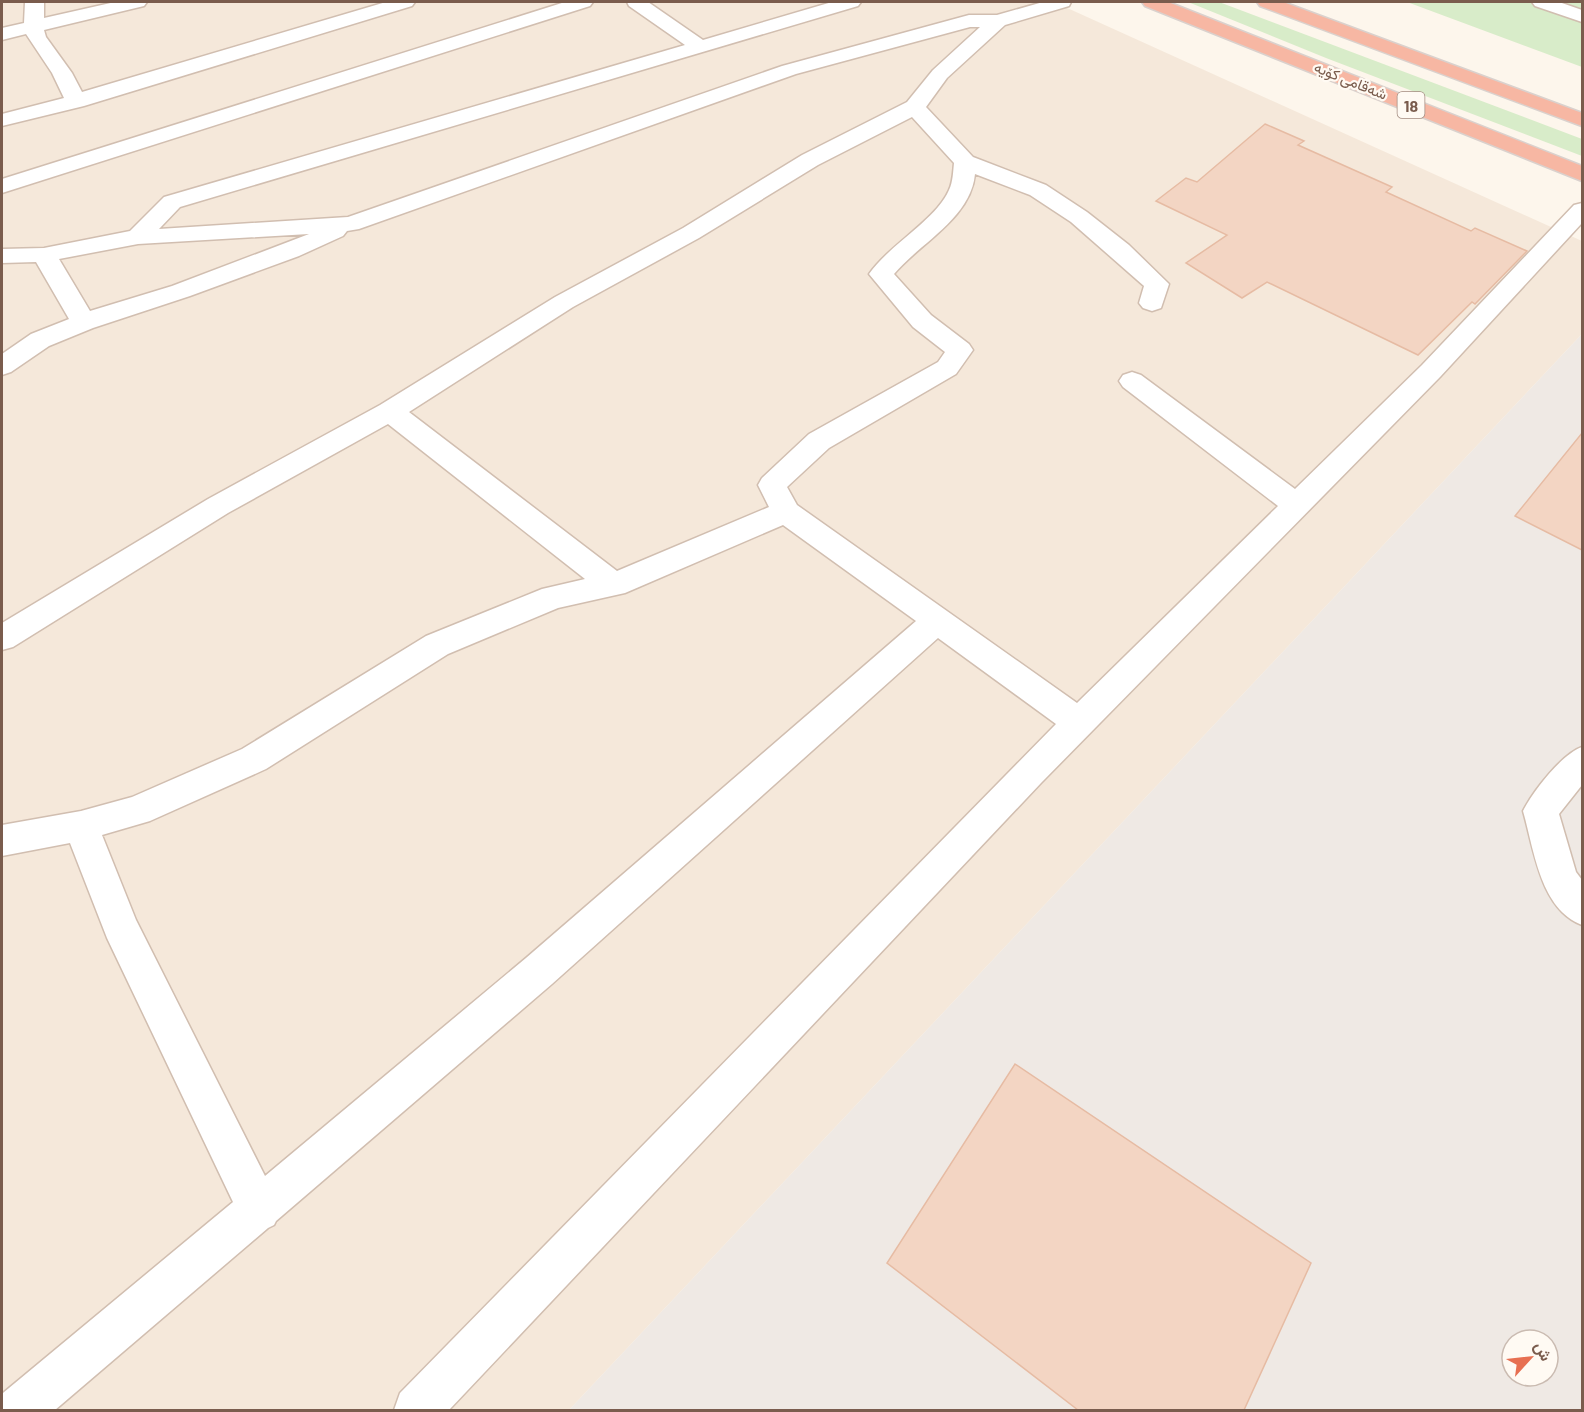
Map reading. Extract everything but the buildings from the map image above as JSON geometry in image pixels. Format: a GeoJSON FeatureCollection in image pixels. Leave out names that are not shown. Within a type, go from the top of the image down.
{"type":"FeatureCollection","features":[{"type":"Feature","properties":{"kind":"highway","name":"شەقامی کۆیە"},"geometry":{"type":"LineString","coordinates":[[1152,2],[1582,174]]}},
{"type":"Feature","properties":{"kind":"highway"},"geometry":{"type":"LineString","coordinates":[[1267,2],[1582,120]]}},
{"type":"Feature","properties":{"kind":"street"},"geometry":{"type":"LineString","coordinates":[[35,2],[36,37],[62,73],[76,101]]}},
{"type":"Feature","properties":{"kind":"street"},"geometry":{"type":"LineString","coordinates":[[2,34],[137,2]]}},
{"type":"Feature","properties":{"kind":"street"},"geometry":{"type":"LineString","coordinates":[[2,120],[76,101],[405,2]]}},
{"type":"Feature","properties":{"kind":"street"},"geometry":{"type":"LineString","coordinates":[[2,186],[583,2]]}},
{"type":"Feature","properties":{"kind":"street"},"geometry":{"type":"LineString","coordinates":[[636,2],[700,47]]}},
{"type":"Feature","properties":{"kind":"street"},"geometry":{"type":"LineString","coordinates":[[138,237],[171,202],[850,2]]}},
{"type":"Feature","properties":{"kind":"street"},"geometry":{"type":"LineString","coordinates":[[2,366],[40,340],[84,322],[181,291],[279,255],[351,224],[789,70],[969,21],[998,21],[1062,2]]}},
{"type":"Feature","properties":{"kind":"street"},"geometry":{"type":"LineString","coordinates":[[1542,2],[1582,16]]}},
{"type":"Feature","properties":{"kind":"street"},"geometry":{"type":"LineString","coordinates":[[2,638],[218,506],[390,411],[564,302],[691,233],[810,160],[915,107],[940,74],[998,21]]}},
{"type":"Feature","properties":{"kind":"street"},"geometry":{"type":"LineString","coordinates":[[915,107],[965,162],[1038,190],[1079,217],[1156,284],[1152,303]]}},
{"type":"Feature","properties":{"kind":"street"},"geometry":{"type":"LineString","coordinates":[[965,162],[960,193],[932,223],[894,256],[881,274],[922,321],[960,350],[947,368],[819,441],[772,485],[786,512],[1080,723]]}},
{"type":"Feature","properties":{"kind":"street"},"geometry":{"type":"LineString","coordinates":[[417,1410],[863,945],[1080,723],[1431,371],[1582,210]]}},
{"type":"Feature","properties":{"kind":"street"},"geometry":{"type":"LineString","coordinates":[[2,256],[44,255],[138,237],[351,224]]}},
{"type":"Feature","properties":{"kind":"street"},"geometry":{"type":"LineString","coordinates":[[44,255],[84,322]]}},
{"type":"Feature","properties":{"kind":"street"},"geometry":{"type":"LineString","coordinates":[[1132,381],[1297,506]]}},
{"type":"Feature","properties":{"kind":"street"},"geometry":{"type":"LineString","coordinates":[[390,411],[614,585]]}},
{"type":"Feature","properties":{"kind":"street"},"geometry":{"type":"LineString","coordinates":[[2,840],[81,826],[138,810],[254,759],[437,645],[552,597],[614,585],[786,512]]}},
{"type":"Feature","properties":{"kind":"street"},"geometry":{"type":"LineString","coordinates":[[20,1410],[539,971],[938,620]]}},
{"type":"Feature","properties":{"kind":"street"},"geometry":{"type":"LineString","coordinates":[[1582,760],[1541,811],[1560,879],[1582,908]]}},
{"type":"Feature","properties":{"kind":"street"},"geometry":{"type":"LineString","coordinates":[[81,826],[120,926],[259,1209]]}},
{"type":"Feature","properties":{"kind":"shaded area"},"geometry":{"type":"Polygon","coordinates":[[[2,2],[1054,2],[1582,241],[1582,334],[569,1410],[2,1410],[2,2]]]}},
{"type":"Feature","properties":{"kind":"shaded area"},"geometry":{"type":"Polygon","coordinates":[[[1582,334],[1582,1410],[569,1410],[1582,334]]]}},
{"type":"Feature","properties":{"kind":"green space"},"geometry":{"type":"Polygon","coordinates":[[[1188,2],[1219,2],[1582,139],[1582,156],[1326,58],[1188,2]]]}},
{"type":"Feature","properties":{"kind":"green space"},"geometry":{"type":"Polygon","coordinates":[[[1407,2],[1582,2],[1582,67],[1407,2]]]}}]}
